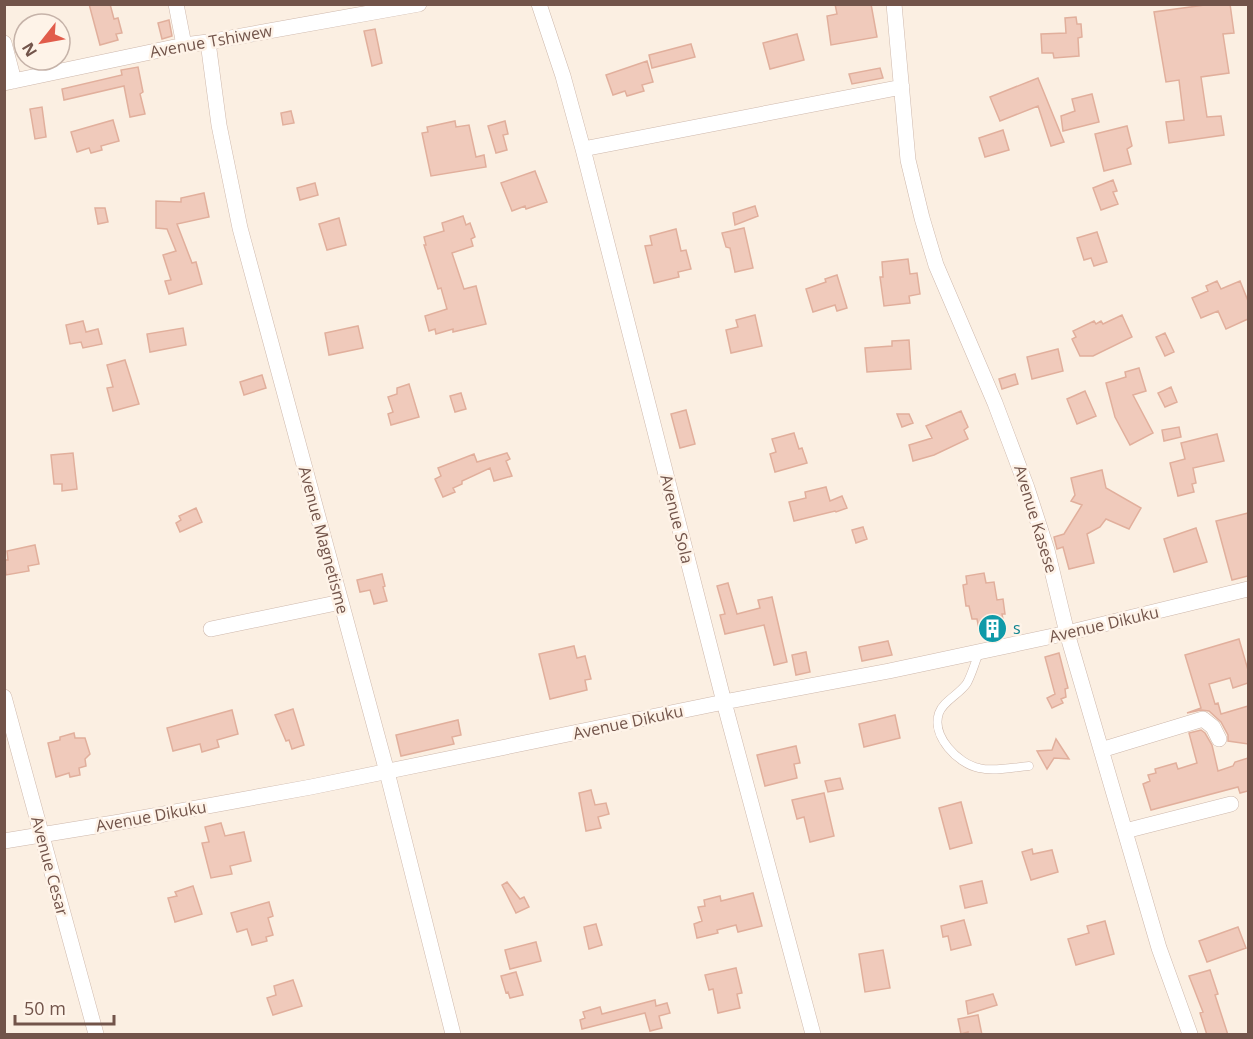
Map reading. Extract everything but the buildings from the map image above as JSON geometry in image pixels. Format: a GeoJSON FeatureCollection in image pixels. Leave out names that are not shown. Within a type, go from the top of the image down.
{"type":"FeatureCollection","features":[{"type":"Feature","properties":{"kind":"street"},"geometry":{"type":"LineString","coordinates":[[176,4],[184,45]]}},
{"type":"Feature","properties":{"kind":"street","name":"Avenue Tshiwew"},"geometry":{"type":"LineString","coordinates":[[9,82],[184,45],[419,4]]}},
{"type":"Feature","properties":{"kind":"street","name":"Avenue Sola"},"geometry":{"type":"LineString","coordinates":[[539,4],[583,149],[724,702],[813,1035]]}},
{"type":"Feature","properties":{"kind":"street","name":"Avenue Kasese"},"geometry":{"type":"LineString","coordinates":[[894,4],[908,160],[913,187],[936,265],[1012,446],[1047,550],[1067,633],[1159,948],[1190,1035]]}},
{"type":"Feature","properties":{"kind":"street","name":"Avenue Magnetisme"},"geometry":{"type":"LineString","coordinates":[[208,42],[219,125],[240,228],[387,772],[453,1035]]}},
{"type":"Feature","properties":{"kind":"street"},"geometry":{"type":"LineString","coordinates":[[4,43],[9,82]]}},
{"type":"Feature","properties":{"kind":"street"},"geometry":{"type":"LineString","coordinates":[[583,149],[902,87]]}},
{"type":"Feature","properties":{"kind":"street","name":"Avenue Dikuku"},"geometry":{"type":"LineString","coordinates":[[4,841],[120,822],[387,772],[979,652],[1248,589]]}},
{"type":"Feature","properties":{"kind":"street"},"geometry":{"type":"LineString","coordinates":[[211,629],[341,602]]}},
{"type":"Feature","properties":{"kind":"street","name":"Avenue Cesar"},"geometry":{"type":"LineString","coordinates":[[4,696],[96,1035]]}},
{"type":"Feature","properties":{"kind":"street"},"geometry":{"type":"LineString","coordinates":[[1101,750],[1203,719],[1213,727],[1219,739]]}},
{"type":"Feature","properties":{"kind":"street"},"geometry":{"type":"LineString","coordinates":[[1125,831],[1231,804]]}},
{"type":"Feature","properties":{"kind":"lane"},"geometry":{"type":"LineString","coordinates":[[979,652],[966,684],[940,709],[937,721],[940,734],[953,754],[977,768],[1029,766]]}},
{"type":"Feature","properties":{"kind":"place","name":"s"},"geometry":{"type":"Point","coordinates":[992,628]}}]}
